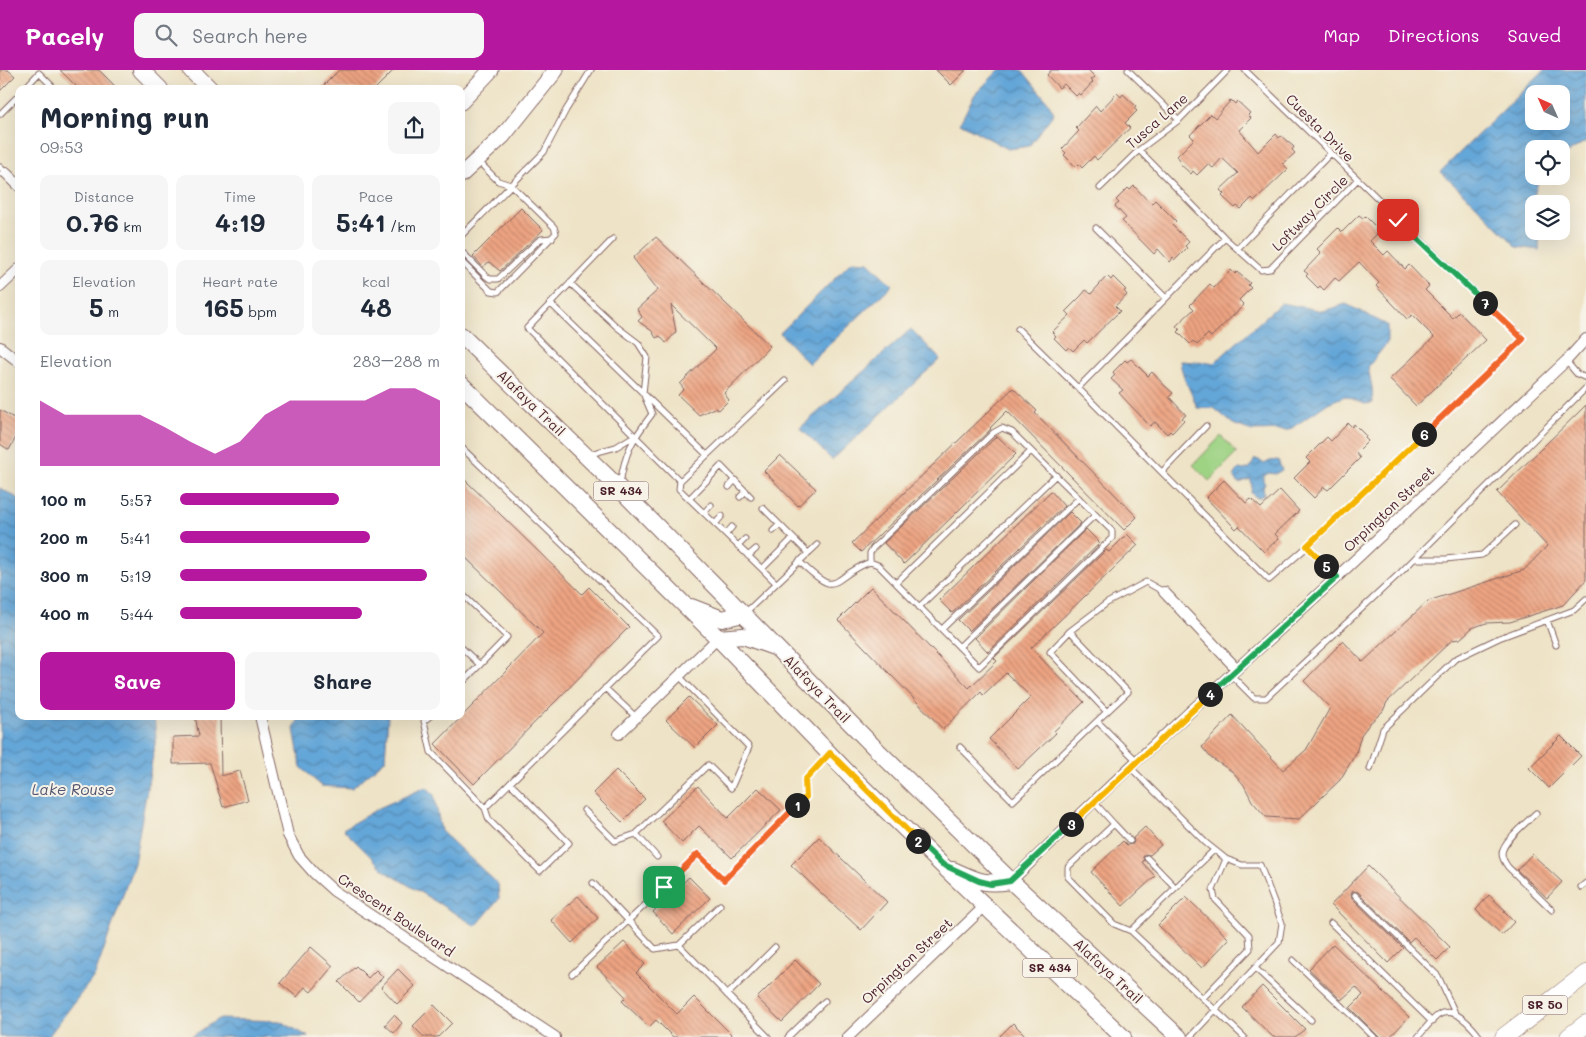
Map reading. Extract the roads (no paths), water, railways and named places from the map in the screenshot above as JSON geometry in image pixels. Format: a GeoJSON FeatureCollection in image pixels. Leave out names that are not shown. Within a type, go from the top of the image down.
{"type":"FeatureCollection","features":[{"type":"Feature","properties":{"kind":"highway","name":"SR 50"},"geometry":{"type":"LineString","coordinates":[[1504,1037],[1586,974]]}},
{"type":"Feature","properties":{"kind":"highway","name":"SR 50"},"geometry":{"type":"LineString","coordinates":[[1569,1037],[1586,1024]]}},
{"type":"Feature","properties":{"kind":"main road"},"geometry":{"type":"LineString","coordinates":[[141,70],[156,85]]}},
{"type":"Feature","properties":{"kind":"main road"},"geometry":{"type":"LineString","coordinates":[[191,70],[206,85]]}},
{"type":"Feature","properties":{"kind":"main road"},"geometry":{"type":"LineString","coordinates":[[465,98],[491,70]]}},
{"type":"Feature","properties":{"kind":"main road"},"geometry":{"type":"LineString","coordinates":[[465,171],[502,136],[556,70]]}},
{"type":"Feature","properties":{"kind":"main road","name":"Alafaya Trail"},"geometry":{"type":"LineString","coordinates":[[465,338],[620,489],[876,749],[1010,881],[1179,1037]]}},
{"type":"Feature","properties":{"kind":"main road","name":"SR 434"},"geometry":{"type":"LineString","coordinates":[[465,388],[684,604],[942,864],[1123,1037]]}},
{"type":"Feature","properties":{"kind":"main road"},"geometry":{"type":"LineString","coordinates":[[684,604],[722,619],[744,614]]}},
{"type":"Feature","properties":{"kind":"main road"},"geometry":{"type":"LineString","coordinates":[[718,638],[743,636],[778,649]]}},
{"type":"Feature","properties":{"kind":"main road"},"geometry":{"type":"LineString","coordinates":[[942,864],[979,881],[991,884],[1010,881]]}},
{"type":"Feature","properties":{"kind":"street"},"geometry":{"type":"LineString","coordinates":[[2,171],[15,182]]}},
{"type":"Feature","properties":{"kind":"street"},"geometry":{"type":"LineString","coordinates":[[0,287],[15,273]]}},
{"type":"Feature","properties":{"kind":"street","name":"Orpington Street"},"geometry":{"type":"LineString","coordinates":[[1010,881],[1133,764],[1337,577],[1566,361],[1586,339]]}},
{"type":"Feature","properties":{"kind":"street"},"geometry":{"type":"LineString","coordinates":[[0,347],[15,359]]}},
{"type":"Feature","properties":{"kind":"street"},"geometry":{"type":"LineString","coordinates":[[1164,592],[1234,672]]}},
{"type":"Feature","properties":{"kind":"street"},"geometry":{"type":"LineString","coordinates":[[619,734],[718,638]]}},
{"type":"Feature","properties":{"kind":"street","name":"Crescent Boulevard"},"geometry":{"type":"LineString","coordinates":[[261,720],[288,835],[299,856],[334,891],[555,1037]]}},
{"type":"Feature","properties":{"kind":"street","name":"Orpington Street"},"geometry":{"type":"LineString","coordinates":[[848,1037],[985,906]]}},
{"type":"Feature","properties":{"kind":"lane"},"geometry":{"type":"LineString","coordinates":[[465,232],[544,152],[566,110],[591,70]]}},
{"type":"Feature","properties":{"kind":"lane"},"geometry":{"type":"LineString","coordinates":[[1128,70],[1179,120]]}},
{"type":"Feature","properties":{"kind":"lane","name":"Tusca Lane"},"geometry":{"type":"LineString","coordinates":[[1100,188],[1139,150],[1179,120],[1228,70]]}},
{"type":"Feature","properties":{"kind":"lane","name":"Cuesta Drive"},"geometry":{"type":"LineString","coordinates":[[1245,70],[1357,180]]}},
{"type":"Feature","properties":{"kind":"lane"},"geometry":{"type":"LineString","coordinates":[[27,85],[38,72],[51,85]]}},
{"type":"Feature","properties":{"kind":"lane"},"geometry":{"type":"LineString","coordinates":[[0,114],[15,99]]}},
{"type":"Feature","properties":{"kind":"lane"},"geometry":{"type":"LineString","coordinates":[[1078,388],[1225,238],[1139,150]]}},
{"type":"Feature","properties":{"kind":"lane"},"geometry":{"type":"LineString","coordinates":[[1238,248],[1330,154]]}},
{"type":"Feature","properties":{"kind":"lane"},"geometry":{"type":"LineString","coordinates":[[465,265],[491,291],[498,292],[556,233],[554,227],[512,185],[498,180],[477,160]]}},
{"type":"Feature","properties":{"kind":"lane","name":"Loftway Circle"},"geometry":{"type":"LineString","coordinates":[[1018,329],[1269,580],[1523,339],[1357,180],[1270,269],[1261,270],[1225,238]]}},
{"type":"Feature","properties":{"kind":"lane"},"geometry":{"type":"LineString","coordinates":[[1096,228],[1166,298]]}},
{"type":"Feature","properties":{"kind":"lane"},"geometry":{"type":"LineString","coordinates":[[465,255],[490,279],[498,279],[541,238],[552,238]]}},
{"type":"Feature","properties":{"kind":"lane"},"geometry":{"type":"LineString","coordinates":[[613,239],[527,328],[680,480]]}},
{"type":"Feature","properties":{"kind":"lane"},"geometry":{"type":"LineString","coordinates":[[570,283],[616,327],[638,343],[647,357],[643,393],[652,414],[635,436],[625,456],[620,489]]}},
{"type":"Feature","properties":{"kind":"lane"},"geometry":{"type":"LineString","coordinates":[[551,304],[707,455]]}},
{"type":"Feature","properties":{"kind":"lane"},"geometry":{"type":"LineString","coordinates":[[1566,361],[1577,374],[1586,378]]}},
{"type":"Feature","properties":{"kind":"lane"},"geometry":{"type":"LineString","coordinates":[[776,583],[679,489],[680,480],[785,381]]}},
{"type":"Feature","properties":{"kind":"lane"},"geometry":{"type":"LineString","coordinates":[[1234,672],[1254,698],[1266,698],[1414,559],[1586,388]]}},
{"type":"Feature","properties":{"kind":"lane"},"geometry":{"type":"LineString","coordinates":[[1162,472],[1206,426]]}},
{"type":"Feature","properties":{"kind":"lane"},"geometry":{"type":"LineString","coordinates":[[799,561],[818,580],[828,584],[836,584],[858,567],[870,562],[878,565],[979,667],[1112,538],[1112,531],[1012,432],[1002,428],[993,433],[873,548],[870,553],[870,562]]}},
{"type":"Feature","properties":{"kind":"lane"},"geometry":{"type":"LineString","coordinates":[[585,455],[616,447],[635,436]]}},
{"type":"Feature","properties":{"kind":"lane"},"geometry":{"type":"LineString","coordinates":[[465,451],[658,636],[485,808]]}},
{"type":"Feature","properties":{"kind":"lane"},"geometry":{"type":"LineString","coordinates":[[896,582],[1031,451]]}},
{"type":"Feature","properties":{"kind":"lane"},"geometry":{"type":"LineString","coordinates":[[689,499],[721,466],[752,497]]}},
{"type":"Feature","properties":{"kind":"lane"},"geometry":{"type":"LineString","coordinates":[[919,607],[1056,475]]}},
{"type":"Feature","properties":{"kind":"lane"},"geometry":{"type":"LineString","coordinates":[[729,487],[735,480]]}},
{"type":"Feature","properties":{"kind":"lane"},"geometry":{"type":"LineString","coordinates":[[740,497],[746,491]]}},
{"type":"Feature","properties":{"kind":"lane"},"geometry":{"type":"LineString","coordinates":[[942,629],[1078,498]]}},
{"type":"Feature","properties":{"kind":"lane"},"geometry":{"type":"LineString","coordinates":[[704,513],[711,505]]}},
{"type":"Feature","properties":{"kind":"lane"},"geometry":{"type":"LineString","coordinates":[[763,508],[808,553]]}},
{"type":"Feature","properties":{"kind":"lane"},"geometry":{"type":"LineString","coordinates":[[763,520],[769,514]]}},
{"type":"Feature","properties":{"kind":"lane"},"geometry":{"type":"LineString","coordinates":[[959,647],[1095,515]]}},
{"type":"Feature","properties":{"kind":"lane"},"geometry":{"type":"LineString","coordinates":[[715,524],[722,516]]}},
{"type":"Feature","properties":{"kind":"lane"},"geometry":{"type":"LineString","coordinates":[[773,531],[779,524]]}},
{"type":"Feature","properties":{"kind":"lane"},"geometry":{"type":"LineString","coordinates":[[1414,559],[1446,559],[1482,555],[1516,525]]}},
{"type":"Feature","properties":{"kind":"lane"},"geometry":{"type":"LineString","coordinates":[[726,534],[732,527]]}},
{"type":"Feature","properties":{"kind":"lane"},"geometry":{"type":"LineString","coordinates":[[762,569],[794,538]]}},
{"type":"Feature","properties":{"kind":"lane"},"geometry":{"type":"LineString","coordinates":[[738,546],[745,539]]}},
{"type":"Feature","properties":{"kind":"lane"},"geometry":{"type":"LineString","coordinates":[[744,614],[817,545]]}},
{"type":"Feature","properties":{"kind":"lane"},"geometry":{"type":"LineString","coordinates":[[1307,546],[1337,577]]}},
{"type":"Feature","properties":{"kind":"lane"},"geometry":{"type":"LineString","coordinates":[[748,556],[756,549]]}},
{"type":"Feature","properties":{"kind":"lane"},"geometry":{"type":"LineString","coordinates":[[1108,712],[1050,652],[1070,631],[1107,604],[1146,582],[1164,592]]}},
{"type":"Feature","properties":{"kind":"lane"},"geometry":{"type":"LineString","coordinates":[[465,597],[507,637],[465,680]]}},
{"type":"Feature","properties":{"kind":"lane"},"geometry":{"type":"LineString","coordinates":[[1370,769],[1384,729],[1455,659],[1499,638],[1574,610],[1586,599]]}},
{"type":"Feature","properties":{"kind":"lane"},"geometry":{"type":"LineString","coordinates":[[1547,620],[1556,644]]}},
{"type":"Feature","properties":{"kind":"lane"},"geometry":{"type":"LineString","coordinates":[[960,747],[1013,801],[1128,692],[1070,631]]}},
{"type":"Feature","properties":{"kind":"lane"},"geometry":{"type":"LineString","coordinates":[[465,651],[480,665]]}},
{"type":"Feature","properties":{"kind":"lane"},"geometry":{"type":"LineString","coordinates":[[584,810],[615,841],[636,834],[708,765],[731,788],[749,747],[679,676]]}},
{"type":"Feature","properties":{"kind":"lane"},"geometry":{"type":"LineString","coordinates":[[606,688],[636,718]]}},
{"type":"Feature","properties":{"kind":"lane"},"geometry":{"type":"LineString","coordinates":[[426,720],[424,722],[431,752],[485,808],[489,820],[540,871],[569,843],[510,783]]}},
{"type":"Feature","properties":{"kind":"lane"},"geometry":{"type":"LineString","coordinates":[[1097,721],[1133,764],[1214,850],[1226,859],[1242,865],[1260,865],[1282,923],[1279,942],[1190,1037]]}},
{"type":"Feature","properties":{"kind":"lane"},"geometry":{"type":"LineString","coordinates":[[572,974],[698,854],[724,880],[806,797],[805,780],[830,753]]}},
{"type":"Feature","properties":{"kind":"lane"},"geometry":{"type":"LineString","coordinates":[[1094,802],[1130,841]]}},
{"type":"Feature","properties":{"kind":"lane"},"geometry":{"type":"LineString","coordinates":[[1536,814],[1507,843],[1502,851],[1503,860],[1508,868],[1552,910]]}},
{"type":"Feature","properties":{"kind":"lane"},"geometry":{"type":"LineString","coordinates":[[1114,824],[1068,867],[1068,877],[1114,924],[1131,931],[1244,1037]]}},
{"type":"Feature","properties":{"kind":"lane"},"geometry":{"type":"LineString","coordinates":[[636,834],[657,857]]}},
{"type":"Feature","properties":{"kind":"lane"},"geometry":{"type":"LineString","coordinates":[[1131,931],[1214,850]]}},
{"type":"Feature","properties":{"kind":"lane"},"geometry":{"type":"LineString","coordinates":[[1147,858],[1175,887]]}},
{"type":"Feature","properties":{"kind":"lane"},"geometry":{"type":"LineString","coordinates":[[1202,998],[1250,949],[1250,935],[1215,899],[1213,890],[1226,859]]}},
{"type":"Feature","properties":{"kind":"lane"},"geometry":{"type":"LineString","coordinates":[[593,883],[655,949],[679,945],[720,905]]}},
{"type":"Feature","properties":{"kind":"lane"},"geometry":{"type":"LineString","coordinates":[[1581,887],[1586,883]]}},
{"type":"Feature","properties":{"kind":"lane"},"geometry":{"type":"LineString","coordinates":[[1355,895],[1438,976],[1455,1013],[1473,1028],[1480,1037]]}},
{"type":"Feature","properties":{"kind":"lane"},"geometry":{"type":"LineString","coordinates":[[1331,923],[1432,1022]]}},
{"type":"Feature","properties":{"kind":"lane"},"geometry":{"type":"LineString","coordinates":[[679,945],[768,1037]]}},
{"type":"Feature","properties":{"kind":"lane"},"geometry":{"type":"LineString","coordinates":[[727,995],[775,947]]}},
{"type":"Feature","properties":{"kind":"lane"},"geometry":{"type":"LineString","coordinates":[[1292,960],[1374,1037]]}},
{"type":"Feature","properties":{"kind":"lane"},"geometry":{"type":"LineString","coordinates":[[1255,968],[1311,1020]]}},
{"type":"Feature","properties":{"kind":"lane"},"geometry":{"type":"LineString","coordinates":[[788,1037],[825,1002]]}},
{"type":"Feature","properties":{"kind":"lane"},"geometry":{"type":"LineString","coordinates":[[1418,1037],[1432,1022],[1444,1013],[1455,1013]]}},
{"type":"Feature","properties":{"kind":"water"},"geometry":{"type":"Polygon","coordinates":[[[999,70],[1022,70],[1048,102],[1054,113],[1029,146],[1008,149],[960,123],[975,94],[999,70]]]}},
{"type":"Feature","properties":{"kind":"water"},"geometry":{"type":"Polygon","coordinates":[[[1544,70],[1586,70],[1586,141],[1570,151],[1570,140],[1525,140],[1525,185],[1537,185],[1534,195],[1525,195],[1525,240],[1540,240],[1539,250],[1517,247],[1473,202],[1440,172],[1525,89],[1525,130],[1570,130],[1570,85],[1529,85],[1544,70]]]}},
{"type":"Feature","properties":{"kind":"water"},"geometry":{"type":"Polygon","coordinates":[[[852,261],[868,262],[892,285],[809,364],[780,333],[852,261]]]}},
{"type":"Feature","properties":{"kind":"water"},"geometry":{"type":"Polygon","coordinates":[[[1281,303],[1323,311],[1346,304],[1387,325],[1387,343],[1368,367],[1373,403],[1365,404],[1345,396],[1328,403],[1289,430],[1252,431],[1233,424],[1214,408],[1197,408],[1180,361],[1214,363],[1281,303]]]}},
{"type":"Feature","properties":{"kind":"water"},"geometry":{"type":"Polygon","coordinates":[[[911,329],[940,359],[832,460],[800,428],[911,329]]]}},
{"type":"Feature","properties":{"kind":"water"},"geometry":{"type":"Polygon","coordinates":[[[1255,459],[1264,464],[1278,460],[1282,470],[1275,474],[1269,473],[1263,476],[1265,483],[1263,487],[1264,494],[1260,497],[1256,497],[1251,493],[1252,484],[1250,479],[1239,483],[1234,476],[1239,469],[1250,468],[1255,459]]]}},
{"type":"Feature","properties":{"kind":"water","name":"Lake Rouse"},"geometry":{"type":"Polygon","coordinates":[[[0,488],[15,497],[15,720],[154,720],[156,738],[134,863],[95,975],[48,1037],[0,1037],[0,488]]]}},
{"type":"Feature","properties":{"kind":"water"},"geometry":{"type":"Polygon","coordinates":[[[298,720],[388,720],[385,760],[352,788],[321,786],[301,767],[294,729],[298,720]]]}},
{"type":"Feature","properties":{"kind":"water"},"geometry":{"type":"Polygon","coordinates":[[[426,787],[434,794],[441,831],[498,884],[499,899],[476,926],[385,871],[343,829],[379,808],[426,787]]]}},
{"type":"Feature","properties":{"kind":"water"},"geometry":{"type":"Polygon","coordinates":[[[218,1019],[280,1021],[309,1037],[191,1037],[218,1019]]]}}]}
